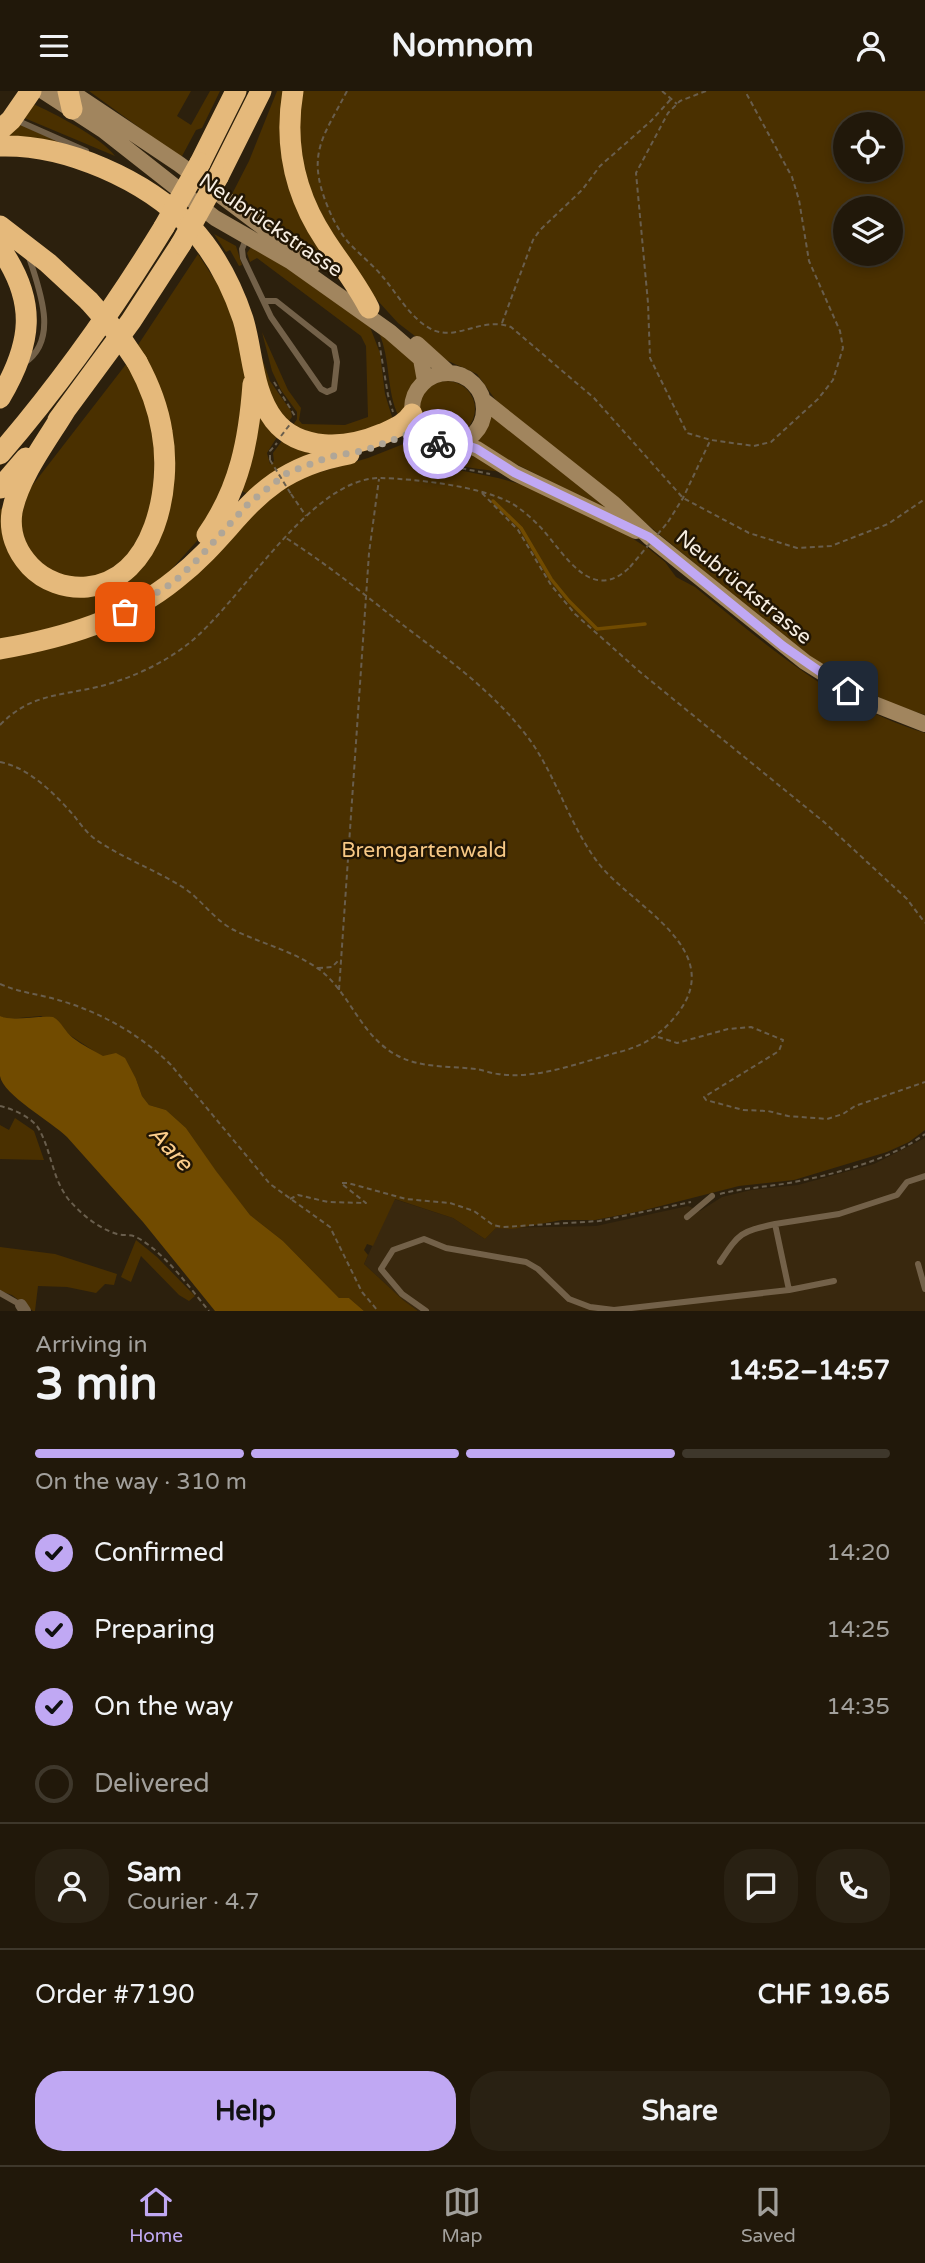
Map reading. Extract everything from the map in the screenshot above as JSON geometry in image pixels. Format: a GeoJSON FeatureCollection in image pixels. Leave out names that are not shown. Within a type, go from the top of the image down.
{"type":"FeatureCollection","features":[{"type":"Feature","properties":{"kind":"highway"},"geometry":{"type":"LineString","coordinates":[[4,125],[31,91]]}},
{"type":"Feature","properties":{"kind":"highway"},"geometry":{"type":"LineString","coordinates":[[0,454],[81,353],[112,309],[164,227],[236,91]]}},
{"type":"Feature","properties":{"kind":"highway"},"geometry":{"type":"LineString","coordinates":[[0,488],[66,409],[131,321],[181,244],[261,91]]}},
{"type":"Feature","properties":{"kind":"highway"},"geometry":{"type":"LineString","coordinates":[[293,91],[289,135],[293,165],[301,193],[317,227],[355,281],[369,308]]}},
{"type":"Feature","properties":{"kind":"highway"},"geometry":{"type":"LineString","coordinates":[[0,146],[34,148],[71,156],[135,181],[177,213],[214,257],[236,299],[262,397],[272,418],[286,432],[305,442],[332,445],[357,442],[395,429],[404,416]]}},
{"type":"Feature","properties":{"kind":"highway"},"geometry":{"type":"LineString","coordinates":[[0,226],[26,245],[89,301],[118,334],[137,362],[154,398],[163,432],[164,472],[158,513],[146,543],[131,564],[113,578],[84,587],[53,582],[34,571],[18,549],[12,529],[12,516],[19,489],[66,409]]}},
{"type":"Feature","properties":{"kind":"highway"},"geometry":{"type":"LineString","coordinates":[[0,248],[15,273],[25,301],[27,325],[17,365],[0,398]]}},
{"type":"Feature","properties":{"kind":"highway"},"geometry":{"type":"LineString","coordinates":[[0,261],[15,291],[21,314],[23,342]]}},
{"type":"Feature","properties":{"kind":"highway"},"geometry":{"type":"LineString","coordinates":[[151,595],[193,553],[214,525],[228,499],[246,449],[254,372]]}},
{"type":"Feature","properties":{"kind":"highway"},"geometry":{"type":"LineString","coordinates":[[0,649],[89,628],[125,612],[186,571],[248,504],[287,473],[322,459],[366,450],[406,435],[415,437]]}},
{"type":"Feature","properties":{"kind":"main road","name":"Neubrückstrasse"},"geometry":{"type":"LineString","coordinates":[[43,91],[70,97],[179,164],[452,369]]}},
{"type":"Feature","properties":{"kind":"main road","name":"Neubrückstrasse"},"geometry":{"type":"LineString","coordinates":[[70,97],[215,218],[299,267],[409,347],[421,359],[425,381]]}},
{"type":"Feature","properties":{"kind":"main road"},"geometry":{"type":"LineString","coordinates":[[452,369],[485,395],[483,418],[479,426],[460,443],[452,445],[415,437],[404,416],[416,392],[425,381],[452,369]]}},
{"type":"Feature","properties":{"kind":"main road","name":"Neubrückstrasse"},"geometry":{"type":"LineString","coordinates":[[485,395],[614,503],[649,537],[783,646],[826,677],[869,702],[925,724]]}},
{"type":"Feature","properties":{"kind":"main road","name":"Neubrückstrasse"},"geometry":{"type":"LineString","coordinates":[[460,443],[477,449],[515,473],[649,537]]}},
{"type":"Feature","properties":{"kind":"lane"},"geometry":{"type":"LineString","coordinates":[[4,125],[28,124],[98,156]]}},
{"type":"Feature","properties":{"kind":"lane"},"geometry":{"type":"LineString","coordinates":[[110,162],[135,181]]}},
{"type":"Feature","properties":{"kind":"lane"},"geometry":{"type":"LineString","coordinates":[[247,237],[242,254],[271,317],[318,386],[325,392],[333,390],[336,384],[337,362],[334,347],[276,301],[264,301]]}},
{"type":"Feature","properties":{"kind":"lane"},"geometry":{"type":"LineString","coordinates":[[17,365],[34,356],[44,331],[40,293],[26,245]]}},
{"type":"Feature","properties":{"kind":"lane"},"geometry":{"type":"LineString","coordinates":[[720,1262],[742,1233],[775,1224],[839,1214],[897,1195],[907,1182],[925,1176]]}},
{"type":"Feature","properties":{"kind":"lane"},"geometry":{"type":"LineString","coordinates":[[687,1217],[712,1196]]}},
{"type":"Feature","properties":{"kind":"lane"},"geometry":{"type":"LineString","coordinates":[[775,1224],[789,1290]]}},
{"type":"Feature","properties":{"kind":"lane"},"geometry":{"type":"LineString","coordinates":[[426,1311],[394,1287],[381,1269],[393,1250],[424,1239],[446,1248],[526,1262],[538,1269],[569,1299],[590,1307],[614,1310],[646,1310],[834,1281]]}},
{"type":"Feature","properties":{"kind":"lane"},"geometry":{"type":"LineString","coordinates":[[918,1264],[925,1289]]}},
{"type":"Feature","properties":{"kind":"lane"},"geometry":{"type":"LineString","coordinates":[[0,1293],[23,1308]]}},
{"type":"Feature","properties":{"kind":"path"},"geometry":{"type":"LineString","coordinates":[[347,91],[324,135],[317,157],[321,188],[347,240],[407,307],[433,330],[451,333],[482,324],[502,324],[519,333],[594,398],[683,498],[749,533],[779,544],[807,548],[831,546],[897,519],[925,499]]}},
{"type":"Feature","properties":{"kind":"path"},"geometry":{"type":"LineString","coordinates":[[662,91],[677,104]]}},
{"type":"Feature","properties":{"kind":"path"},"geometry":{"type":"LineString","coordinates":[[706,91],[688,97],[668,113],[636,173],[648,303],[648,347],[653,366],[685,431],[711,440],[762,446],[778,437],[799,414],[818,399],[833,380],[844,348],[840,331],[808,261],[797,189],[745,91]]}},
{"type":"Feature","properties":{"kind":"path"},"geometry":{"type":"LineString","coordinates":[[502,324],[533,240],[540,230],[582,190],[600,166],[651,121],[671,99]]}},
{"type":"Feature","properties":{"kind":"path"},"geometry":{"type":"LineString","coordinates":[[378,337],[388,395],[404,416]]}},
{"type":"Feature","properties":{"kind":"path"},"geometry":{"type":"LineString","coordinates":[[452,369],[470,372],[485,395]]}},
{"type":"Feature","properties":{"kind":"path"},"geometry":{"type":"LineString","coordinates":[[291,423],[270,451],[270,460],[306,517]]}},
{"type":"Feature","properties":{"kind":"path"},"geometry":{"type":"LineString","coordinates":[[415,437],[418,452],[429,460],[494,475]]}},
{"type":"Feature","properties":{"kind":"path"},"geometry":{"type":"LineString","coordinates":[[0,725],[21,707],[36,699],[118,680],[185,647],[211,624],[253,573],[306,517],[351,483],[379,478],[408,479],[496,496],[520,509],[541,528],[577,571],[596,579],[613,578],[630,567],[668,522],[683,498],[711,440]]}},
{"type":"Feature","properties":{"kind":"path"},"geometry":{"type":"LineString","coordinates":[[339,991],[372,520],[379,478]]}},
{"type":"Feature","properties":{"kind":"path"},"geometry":{"type":"LineString","coordinates":[[482,492],[518,530],[551,585],[575,614],[640,672],[824,822],[907,899],[925,923]]}},
{"type":"Feature","properties":{"kind":"path"},"geometry":{"type":"LineString","coordinates":[[286,538],[367,595],[460,669],[507,712],[549,770],[599,863],[675,936],[692,975],[691,987],[682,1009],[657,1036],[644,1044],[519,1075],[413,1062],[384,1047],[371,1035],[339,991],[317,968]]}},
{"type":"Feature","properties":{"kind":"path"},"geometry":{"type":"LineString","coordinates":[[0,762],[14,765],[34,779],[94,838],[188,891],[220,922],[317,968],[332,967],[340,958]]}},
{"type":"Feature","properties":{"kind":"path"},"geometry":{"type":"LineString","coordinates":[[0,984],[18,992],[74,1006],[141,1039],[171,1065],[270,1184],[330,1227],[362,1292],[378,1311]]}},
{"type":"Feature","properties":{"kind":"path"},"geometry":{"type":"LineString","coordinates":[[657,1036],[677,1043],[728,1029],[751,1027],[783,1040],[779,1051],[704,1097],[706,1100],[743,1110],[768,1111],[788,1117],[827,1119],[843,1114],[855,1106],[925,1082]]}},
{"type":"Feature","properties":{"kind":"path"},"geometry":{"type":"LineString","coordinates":[[0,1106],[12,1109],[38,1127],[52,1168],[65,1194],[87,1218],[117,1234],[136,1237],[172,1268],[209,1311]]}},
{"type":"Feature","properties":{"kind":"path"},"geometry":{"type":"LineString","coordinates":[[289,1200],[296,1195],[328,1202],[366,1203],[342,1184],[348,1182],[406,1199],[450,1203],[474,1211],[497,1226],[599,1221],[738,1189],[806,1179],[901,1149],[925,1134]]}},
{"type":"Feature","properties":{"kind":"shaded area"},"geometry":{"type":"Polygon","coordinates":[[[925,1138],[925,1311],[418,1311],[364,1264],[394,1199],[453,1218],[485,1239],[496,1228],[596,1226],[688,1206],[700,1211],[722,1197],[751,1190],[798,1185],[874,1164],[925,1138]]]}},
{"type":"Feature","properties":{"kind":"green space"},"geometry":{"type":"Polygon","coordinates":[[[89,91],[191,91],[177,116],[191,125],[210,91],[220,91],[202,128],[196,130],[181,158],[89,91]]]}},
{"type":"Feature","properties":{"kind":"green space"},"geometry":{"type":"Polygon","coordinates":[[[277,91],[289,91],[286,145],[349,287],[231,196],[249,161],[277,91]]]}},
{"type":"Feature","properties":{"kind":"green space"},"geometry":{"type":"Polygon","coordinates":[[[303,91],[925,91],[925,715],[891,703],[859,687],[798,648],[497,402],[477,374],[446,360],[398,323],[368,290],[319,216],[297,146],[303,91]]]}},
{"type":"Feature","properties":{"kind":"green space"},"geometry":{"type":"Polygon","coordinates":[[[31,103],[89,134],[115,156],[22,117],[31,103]]]}},
{"type":"Feature","properties":{"kind":"green space"},"geometry":{"type":"Polygon","coordinates":[[[16,124],[24,126],[75,149],[0,136],[16,124]]]}},
{"type":"Feature","properties":{"kind":"green space"},"geometry":{"type":"Polygon","coordinates":[[[214,234],[236,246],[242,265],[239,266],[230,250],[226,252],[214,234]]]}},
{"type":"Feature","properties":{"kind":"green space"},"geometry":{"type":"Polygon","coordinates":[[[251,247],[259,248],[370,327],[380,353],[385,394],[393,420],[363,432],[321,437],[293,425],[297,412],[281,390],[272,371],[262,332],[288,390],[301,408],[299,420],[302,424],[345,425],[368,417],[366,346],[361,336],[257,258],[250,262],[247,253],[251,247]]]}},
{"type":"Feature","properties":{"kind":"green space"},"geometry":{"type":"Polygon","coordinates":[[[198,254],[225,294],[246,368],[246,426],[210,523],[168,573],[115,610],[0,642],[0,510],[7,502],[29,572],[108,586],[167,492],[136,348],[198,254]]]}},
{"type":"Feature","properties":{"kind":"green space"},"geometry":{"type":"Polygon","coordinates":[[[379,333],[414,355],[419,378],[399,417],[392,397],[379,333]]]}},
{"type":"Feature","properties":{"kind":"green space"},"geometry":{"type":"Polygon","coordinates":[[[261,355],[270,381],[291,411],[292,417],[288,422],[273,400],[261,355]]]}},
{"type":"Feature","properties":{"kind":"green space"},"geometry":{"type":"Polygon","coordinates":[[[127,363],[139,383],[155,434],[153,497],[141,535],[126,558],[99,576],[74,579],[44,567],[27,547],[20,522],[28,491],[127,363]]]}},
{"type":"Feature","properties":{"kind":"green space"},"geometry":{"type":"Polygon","coordinates":[[[447,381],[458,383],[467,389],[473,398],[473,420],[467,429],[458,435],[447,437],[436,435],[427,429],[421,420],[419,409],[421,398],[427,389],[436,383],[447,381]]]}},
{"type":"Feature","properties":{"kind":"green space"},"geometry":{"type":"Polygon","coordinates":[[[493,413],[610,511],[476,444],[475,439],[484,427],[487,416],[493,413]]]}},
{"type":"Feature","properties":{"kind":"green space"},"geometry":{"type":"Polygon","coordinates":[[[256,414],[279,434],[267,453],[270,464],[274,461],[273,453],[284,438],[330,449],[248,494],[242,491],[252,457],[256,414]]]}},
{"type":"Feature","properties":{"kind":"green space"},"geometry":{"type":"Polygon","coordinates":[[[413,441],[441,450],[468,450],[500,472],[441,461],[420,450],[413,441]]]}},
{"type":"Feature","properties":{"kind":"green space","name":"Bremgartenwald"},"geometry":{"type":"Polygon","coordinates":[[[406,443],[421,458],[439,466],[527,486],[605,521],[649,549],[665,562],[676,577],[695,587],[803,672],[861,707],[925,733],[925,1130],[909,1142],[887,1152],[794,1180],[739,1186],[595,1220],[562,1220],[513,1229],[496,1228],[485,1239],[453,1218],[395,1199],[373,1246],[367,1244],[364,1250],[368,1255],[364,1264],[418,1311],[364,1311],[349,1298],[339,1298],[283,1241],[250,1215],[186,1128],[166,1110],[149,1105],[142,1096],[136,1079],[41,1016],[7,1019],[0,1016],[0,656],[91,637],[283,483],[368,458],[406,443]]]}},
{"type":"Feature","properties":{"kind":"green space"},"geometry":{"type":"Polygon","coordinates":[[[15,1118],[34,1131],[44,1160],[0,1159],[0,1125],[9,1130],[15,1118]]]}},
{"type":"Feature","properties":{"kind":"green space"},"geometry":{"type":"Polygon","coordinates":[[[136,1240],[157,1257],[195,1296],[189,1301],[179,1295],[141,1256],[131,1282],[121,1277],[136,1240]]]}},
{"type":"Feature","properties":{"kind":"green space"},"geometry":{"type":"Polygon","coordinates":[[[0,1247],[55,1254],[117,1274],[114,1285],[105,1284],[96,1293],[67,1287],[38,1286],[33,1311],[12,1295],[0,1291],[0,1247]]]}},
{"type":"Feature","properties":{"kind":"water","name":"Aare"},"geometry":{"type":"Polygon","coordinates":[[[0,1016],[53,1017],[76,1041],[103,1056],[116,1053],[125,1058],[142,1096],[149,1105],[166,1110],[186,1128],[250,1215],[283,1241],[339,1298],[349,1298],[364,1311],[215,1311],[143,1222],[67,1137],[19,1100],[3,1083],[0,1076],[0,1016]]]}},
{"type":"Feature","properties":{"kind":"waterway"},"geometry":{"type":"LineString","coordinates":[[493,501],[521,528],[551,579],[597,629],[645,624]]}},
{"type":"Feature","properties":{"kind":"way so far"},"geometry":{"type":"LineString","coordinates":[[125,612],[174,582],[248,504],[287,473],[329,457],[366,450],[413,433],[421,433],[438,444]]}},
{"type":"Feature","properties":{"kind":"route"},"geometry":{"type":"LineString","coordinates":[[438,444],[460,443],[477,449],[515,473],[649,537],[783,646],[848,691]]}}]}
